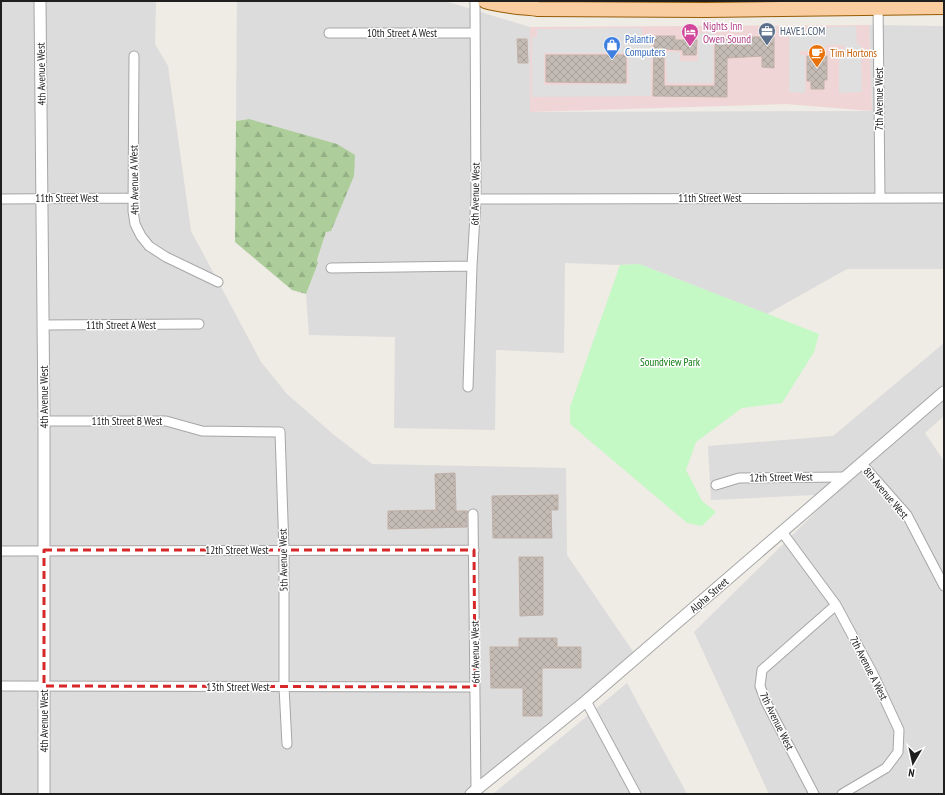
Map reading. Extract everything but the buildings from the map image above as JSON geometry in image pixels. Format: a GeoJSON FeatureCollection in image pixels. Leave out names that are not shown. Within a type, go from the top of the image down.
{"type":"FeatureCollection","features":[{"type":"Feature","properties":{"kind":"main road"},"geometry":{"type":"LineString","coordinates":[[485,1],[495,4],[538,9],[705,10],[878,4],[944,7]]}},
{"type":"Feature","properties":{"kind":"street","name":"4th Avenue West"},"geometry":{"type":"LineString","coordinates":[[40,1],[44,421],[44,794]]}},
{"type":"Feature","properties":{"kind":"street","name":"6th Avenue West"},"geometry":{"type":"LineString","coordinates":[[468,387],[476,199],[475,1]]}},
{"type":"Feature","properties":{"kind":"street","name":"7th Avenue West"},"geometry":{"type":"LineString","coordinates":[[878,4],[880,198]]}},
{"type":"Feature","properties":{"kind":"street","name":"10th Street A West"},"geometry":{"type":"LineString","coordinates":[[329,33],[474,33]]}},
{"type":"Feature","properties":{"kind":"street","name":"4th Avenue A West"},"geometry":{"type":"LineString","coordinates":[[134,56],[133,211],[135,224],[141,236],[149,246],[166,257],[218,282]]}},
{"type":"Feature","properties":{"kind":"street","name":"11th Street West"},"geometry":{"type":"LineString","coordinates":[[1,199],[134,198]]}},
{"type":"Feature","properties":{"kind":"street","name":"11th Street West"},"geometry":{"type":"LineString","coordinates":[[476,199],[944,198]]}},
{"type":"Feature","properties":{"kind":"street"},"geometry":{"type":"LineString","coordinates":[[331,268],[472,266]]}},
{"type":"Feature","properties":{"kind":"street","name":"11th Street A West"},"geometry":{"type":"LineString","coordinates":[[43,325],[199,324]]}},
{"type":"Feature","properties":{"kind":"street","name":"Alpha Street"},"geometry":{"type":"LineString","coordinates":[[473,792],[586,701],[944,392]]}},
{"type":"Feature","properties":{"kind":"street","name":"11th Street B West"},"geometry":{"type":"LineString","coordinates":[[44,421],[166,421],[202,431],[280,432]]}},
{"type":"Feature","properties":{"kind":"street","name":"5th Avenue West"},"geometry":{"type":"LineString","coordinates":[[280,432],[284,550],[284,687],[287,744]]}},
{"type":"Feature","properties":{"kind":"street","name":"8th Avenue West"},"geometry":{"type":"LineString","coordinates":[[861,463],[907,515],[944,586]]}},
{"type":"Feature","properties":{"kind":"street","name":"12th Street West"},"geometry":{"type":"LineString","coordinates":[[716,485],[740,478],[846,477]]}},
{"type":"Feature","properties":{"kind":"street","name":"6th Avenue West"},"geometry":{"type":"LineString","coordinates":[[473,514],[475,688],[473,792]]}},
{"type":"Feature","properties":{"kind":"street","name":"7th Avenue A West"},"geometry":{"type":"LineString","coordinates":[[782,532],[836,605],[873,674],[899,730],[898,752],[886,768],[842,794]]}},
{"type":"Feature","properties":{"kind":"street","name":"12th Street West"},"geometry":{"type":"LineString","coordinates":[[1,551],[474,550]]}},
{"type":"Feature","properties":{"kind":"street","name":"7th Avenue West"},"geometry":{"type":"LineString","coordinates":[[814,794],[766,702],[760,686],[762,670],[836,605]]}},
{"type":"Feature","properties":{"kind":"street","name":"13th Street West"},"geometry":{"type":"LineString","coordinates":[[1,686],[475,688]]}},
{"type":"Feature","properties":{"kind":"street"},"geometry":{"type":"LineString","coordinates":[[586,701],[636,794]]}},
{"type":"Feature","properties":{"kind":"highlighted area"},"geometry":{"type":"Polygon","coordinates":[[[44,550],[474,550],[475,687],[44,686],[44,550]]]}},
{"type":"Feature","properties":{"kind":"shaded area"},"geometry":{"type":"Polygon","coordinates":[[[1,1],[156,1],[155,44],[168,66],[191,231],[261,362],[287,394],[334,435],[372,464],[566,468],[567,555],[634,653],[464,794],[1,794],[1,1]]]}},
{"type":"Feature","properties":{"kind":"shaded area"},"geometry":{"type":"Polygon","coordinates":[[[237,1],[445,1],[530,27],[530,112],[872,111],[869,25],[944,26],[944,269],[847,269],[767,314],[639,264],[620,265],[565,263],[564,353],[496,350],[495,430],[394,428],[395,337],[309,335],[306,294],[318,263],[317,261],[326,232],[249,119],[236,121],[237,1]]]}},
{"type":"Feature","properties":{"kind":"shaded area"},"geometry":{"type":"Polygon","coordinates":[[[512,1],[870,1],[870,2],[538,5],[512,1]]]}},
{"type":"Feature","properties":{"kind":"shaded area"},"geometry":{"type":"Polygon","coordinates":[[[869,25],[872,111],[786,104],[530,112],[530,27],[869,25]]]}},
{"type":"Feature","properties":{"kind":"shaded area"},"geometry":{"type":"Polygon","coordinates":[[[856,26],[857,45],[861,45],[862,92],[839,93],[839,50],[847,49],[842,45],[826,45],[826,51],[800,51],[800,55],[805,55],[805,93],[789,92],[789,35],[809,35],[809,28],[856,26]]]}},
{"type":"Feature","properties":{"kind":"shaded area"},"geometry":{"type":"Polygon","coordinates":[[[642,28],[642,38],[651,38],[651,96],[532,97],[532,37],[537,37],[537,29],[642,28]],[[544,53],[544,85],[629,84],[628,53],[544,53]]]}},
{"type":"Feature","properties":{"kind":"shaded area"},"geometry":{"type":"Polygon","coordinates":[[[698,33],[713,33],[713,83],[667,83],[666,52],[680,52],[680,61],[698,61],[698,33]]]}},
{"type":"Feature","properties":{"kind":"shaded area"},"geometry":{"type":"Polygon","coordinates":[[[944,343],[944,416],[925,433],[944,461],[944,794],[769,794],[694,632],[834,494],[711,500],[708,446],[833,436],[944,343]]]}},
{"type":"Feature","properties":{"kind":"shaded area"},"geometry":{"type":"Polygon","coordinates":[[[627,683],[687,794],[493,794],[627,683]]]}},
{"type":"Feature","properties":{"kind":"green space"},"geometry":{"type":"Polygon","coordinates":[[[249,119],[337,144],[355,155],[354,176],[331,231],[326,232],[317,260],[318,263],[306,294],[292,290],[235,242],[236,121],[249,119]]]}},
{"type":"Feature","properties":{"kind":"green space","name":"Soundview Park"},"geometry":{"type":"Polygon","coordinates":[[[639,264],[819,334],[814,352],[782,403],[742,408],[696,442],[686,470],[702,501],[716,512],[702,526],[687,523],[570,424],[570,407],[620,265],[639,264]]]}},
{"type":"Feature","properties":{"kind":"place","name":"HAVE1.COM"},"geometry":{"type":"Point","coordinates":[767,46]}},
{"type":"Feature","properties":{"kind":"place","name":"Nights Inn Owen Sound"},"geometry":{"type":"Point","coordinates":[690,47]}},
{"type":"Feature","properties":{"kind":"place","name":"Palantir Computers"},"geometry":{"type":"Point","coordinates":[612,60]}},
{"type":"Feature","properties":{"kind":"place","name":"Tim Hortons"},"geometry":{"type":"Point","coordinates":[817,68]}}]}
